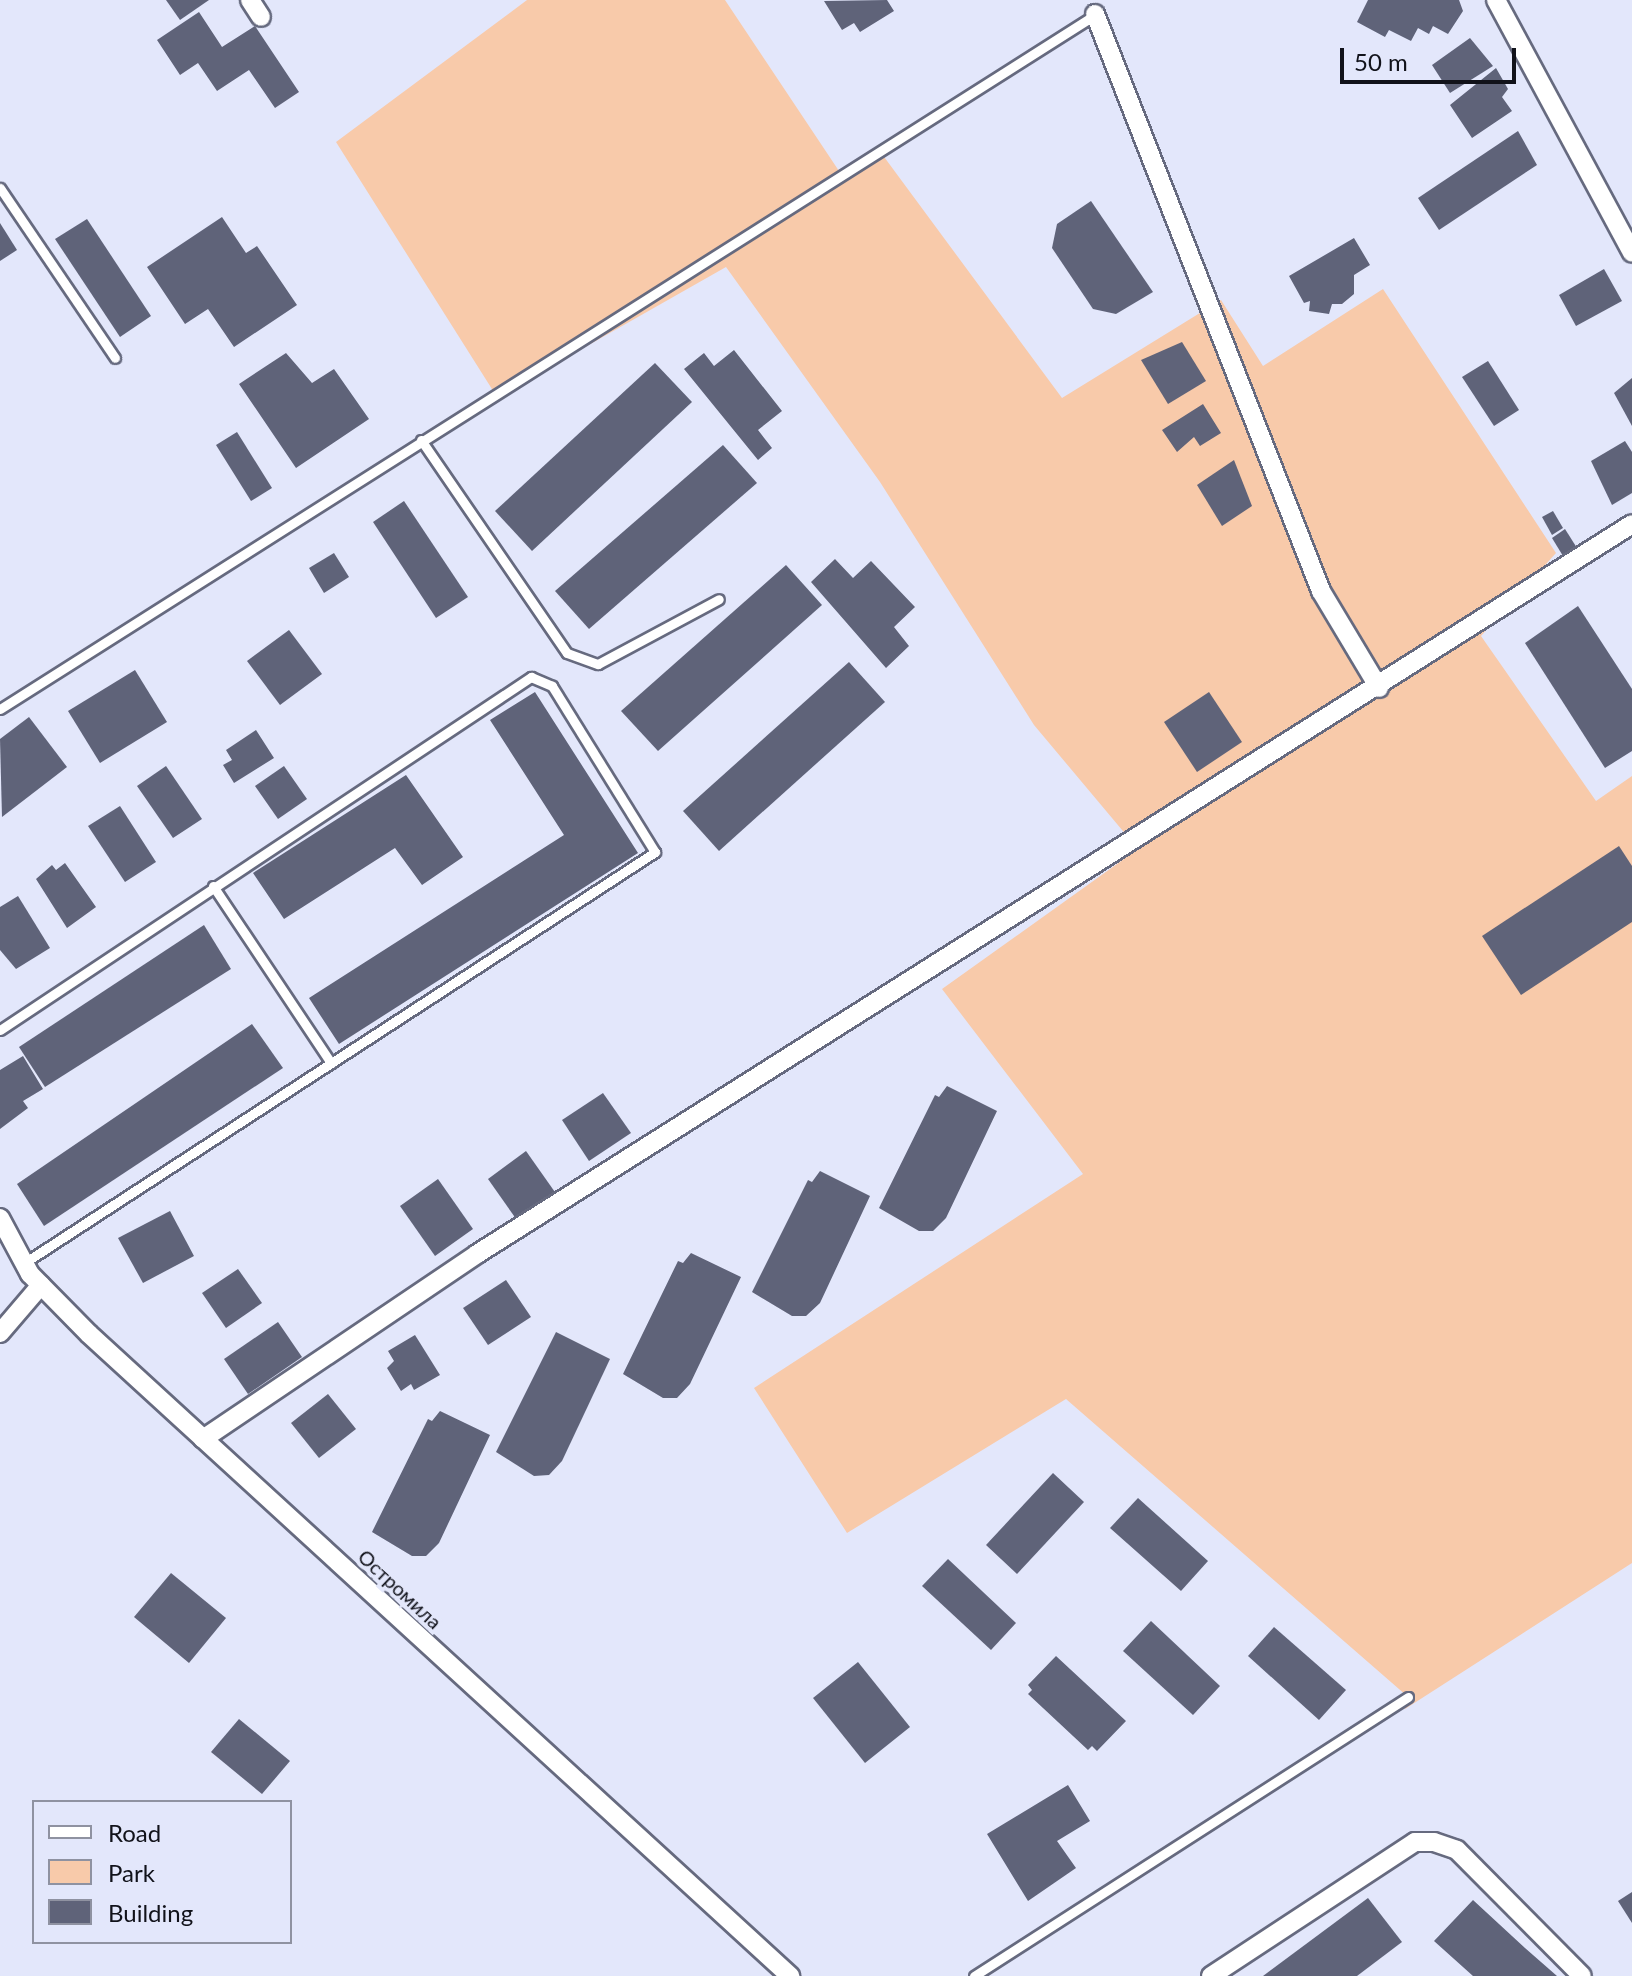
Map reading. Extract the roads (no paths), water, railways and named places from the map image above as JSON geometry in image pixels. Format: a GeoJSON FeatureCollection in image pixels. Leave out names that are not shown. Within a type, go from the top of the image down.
{"type":"FeatureCollection","features":[{"type":"Feature","properties":{"kind":"street"},"geometry":{"type":"LineString","coordinates":[[250,0],[261,17]]}},
{"type":"Feature","properties":{"kind":"street"},"geometry":{"type":"LineString","coordinates":[[1496,0],[1632,253]]}},
{"type":"Feature","properties":{"kind":"street"},"geometry":{"type":"LineString","coordinates":[[1095,14],[1321,591],[1379,688]]}},
{"type":"Feature","properties":{"kind":"street"},"geometry":{"type":"LineString","coordinates":[[203,1439],[477,1254],[1379,688],[1632,524]]}},
{"type":"Feature","properties":{"kind":"street","name":"Остромила"},"geometry":{"type":"LineString","coordinates":[[0,1218],[24,1263],[41,1285],[203,1439],[790,1976]]}},
{"type":"Feature","properties":{"kind":"street"},"geometry":{"type":"LineString","coordinates":[[0,1333],[41,1285]]}},
{"type":"Feature","properties":{"kind":"street"},"geometry":{"type":"LineString","coordinates":[[1211,1976],[1415,1842],[1434,1842],[1457,1850],[1582,1976]]}},
{"type":"Feature","properties":{"kind":"lane"},"geometry":{"type":"LineString","coordinates":[[0,709],[1095,14]]}},
{"type":"Feature","properties":{"kind":"lane"},"geometry":{"type":"LineString","coordinates":[[0,188],[115,358]]}},
{"type":"Feature","properties":{"kind":"lane"},"geometry":{"type":"LineString","coordinates":[[421,440],[567,653],[598,664],[719,599]]}},
{"type":"Feature","properties":{"kind":"lane"},"geometry":{"type":"LineString","coordinates":[[0,1030],[531,677],[552,686],[655,852],[24,1263]]}},
{"type":"Feature","properties":{"kind":"lane"},"geometry":{"type":"LineString","coordinates":[[213,886],[331,1063]]}},
{"type":"Feature","properties":{"kind":"lane"},"geometry":{"type":"LineString","coordinates":[[974,1976],[1408,1697]]}}]}
